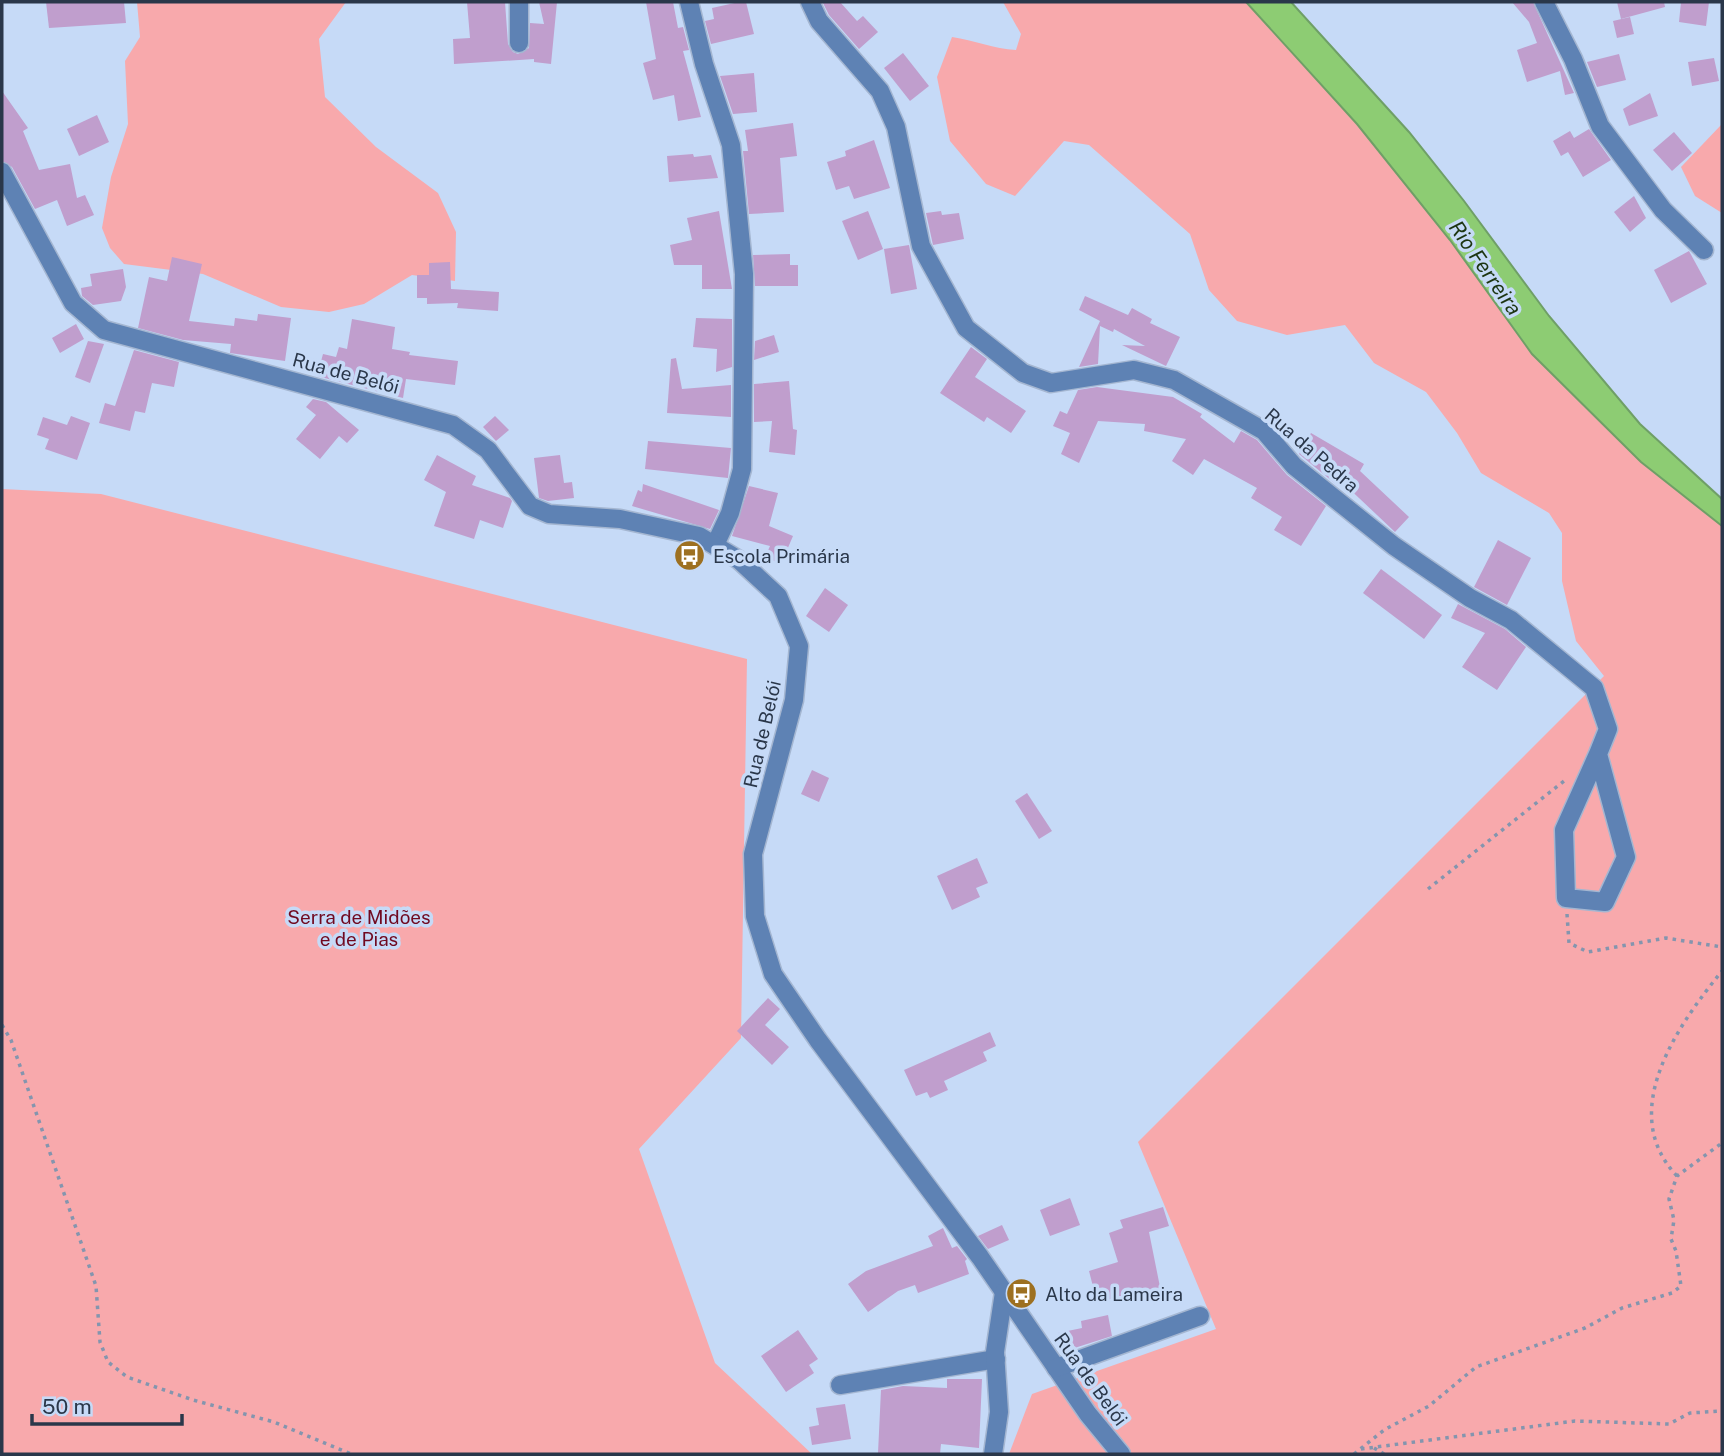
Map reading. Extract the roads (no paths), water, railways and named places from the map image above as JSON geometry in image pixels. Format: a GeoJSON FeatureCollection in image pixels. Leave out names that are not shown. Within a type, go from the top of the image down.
{"type":"FeatureCollection","features":[{"type":"Feature","properties":{"kind":"street"},"geometry":{"type":"LineString","coordinates":[[519,2],[519,43]]}},
{"type":"Feature","properties":{"kind":"street"},"geometry":{"type":"LineString","coordinates":[[689,2],[701,53],[732,145],[744,274],[742,469],[730,513],[715,545]]}},
{"type":"Feature","properties":{"kind":"street","name":"Rua da Pedra"},"geometry":{"type":"LineString","coordinates":[[810,2],[819,21],[880,91],[896,127],[921,246],[966,328],[1023,373],[1051,383],[1134,370],[1174,380],[1264,431],[1294,466],[1394,546],[1470,598],[1511,620],[1594,688],[1608,729],[1598,754]]}},
{"type":"Feature","properties":{"kind":"street"},"geometry":{"type":"LineString","coordinates":[[1544,2],[1573,59],[1600,126],[1663,210],[1704,250]]}},
{"type":"Feature","properties":{"kind":"street","name":"Rua de Belói"},"geometry":{"type":"LineString","coordinates":[[2,172],[73,303],[104,330],[453,425],[488,450],[530,506],[550,514],[620,519],[699,536],[739,559],[778,596],[799,646],[794,700],[753,854],[755,916],[773,974],[1004,1292],[1056,1368],[1121,1454]]}},
{"type":"Feature","properties":{"kind":"street"},"geometry":{"type":"LineString","coordinates":[[1598,754],[1626,857],[1605,902],[1566,898],[1564,830],[1598,754]]}},
{"type":"Feature","properties":{"kind":"street"},"geometry":{"type":"LineString","coordinates":[[993,1454],[999,1412],[996,1359],[1004,1292]]}},
{"type":"Feature","properties":{"kind":"street"},"geometry":{"type":"LineString","coordinates":[[1056,1368],[1200,1316]]}},
{"type":"Feature","properties":{"kind":"street"},"geometry":{"type":"LineString","coordinates":[[840,1385],[996,1359]]}},
{"type":"Feature","properties":{"kind":"water","name":"Rio Ferreira"},"geometry":{"type":"Polygon","coordinates":[[[1246,2],[1291,2],[1409,132],[1549,316],[1640,424],[1722,499],[1722,526],[1641,462],[1532,354],[1450,240],[1357,124],[1246,2]]]}},
{"type":"Feature","properties":{"kind":"place","name":"Escola Primária"},"geometry":{"type":"Point","coordinates":[690,556]}},
{"type":"Feature","properties":{"kind":"place","name":"Alto da Lameira"},"geometry":{"type":"Point","coordinates":[1022,1294]}},
{"type":"Feature","properties":{"kind":"park label","name":"Serra de Midões e de Pias"},"geometry":{"type":"Point","coordinates":[359,928]}}]}
